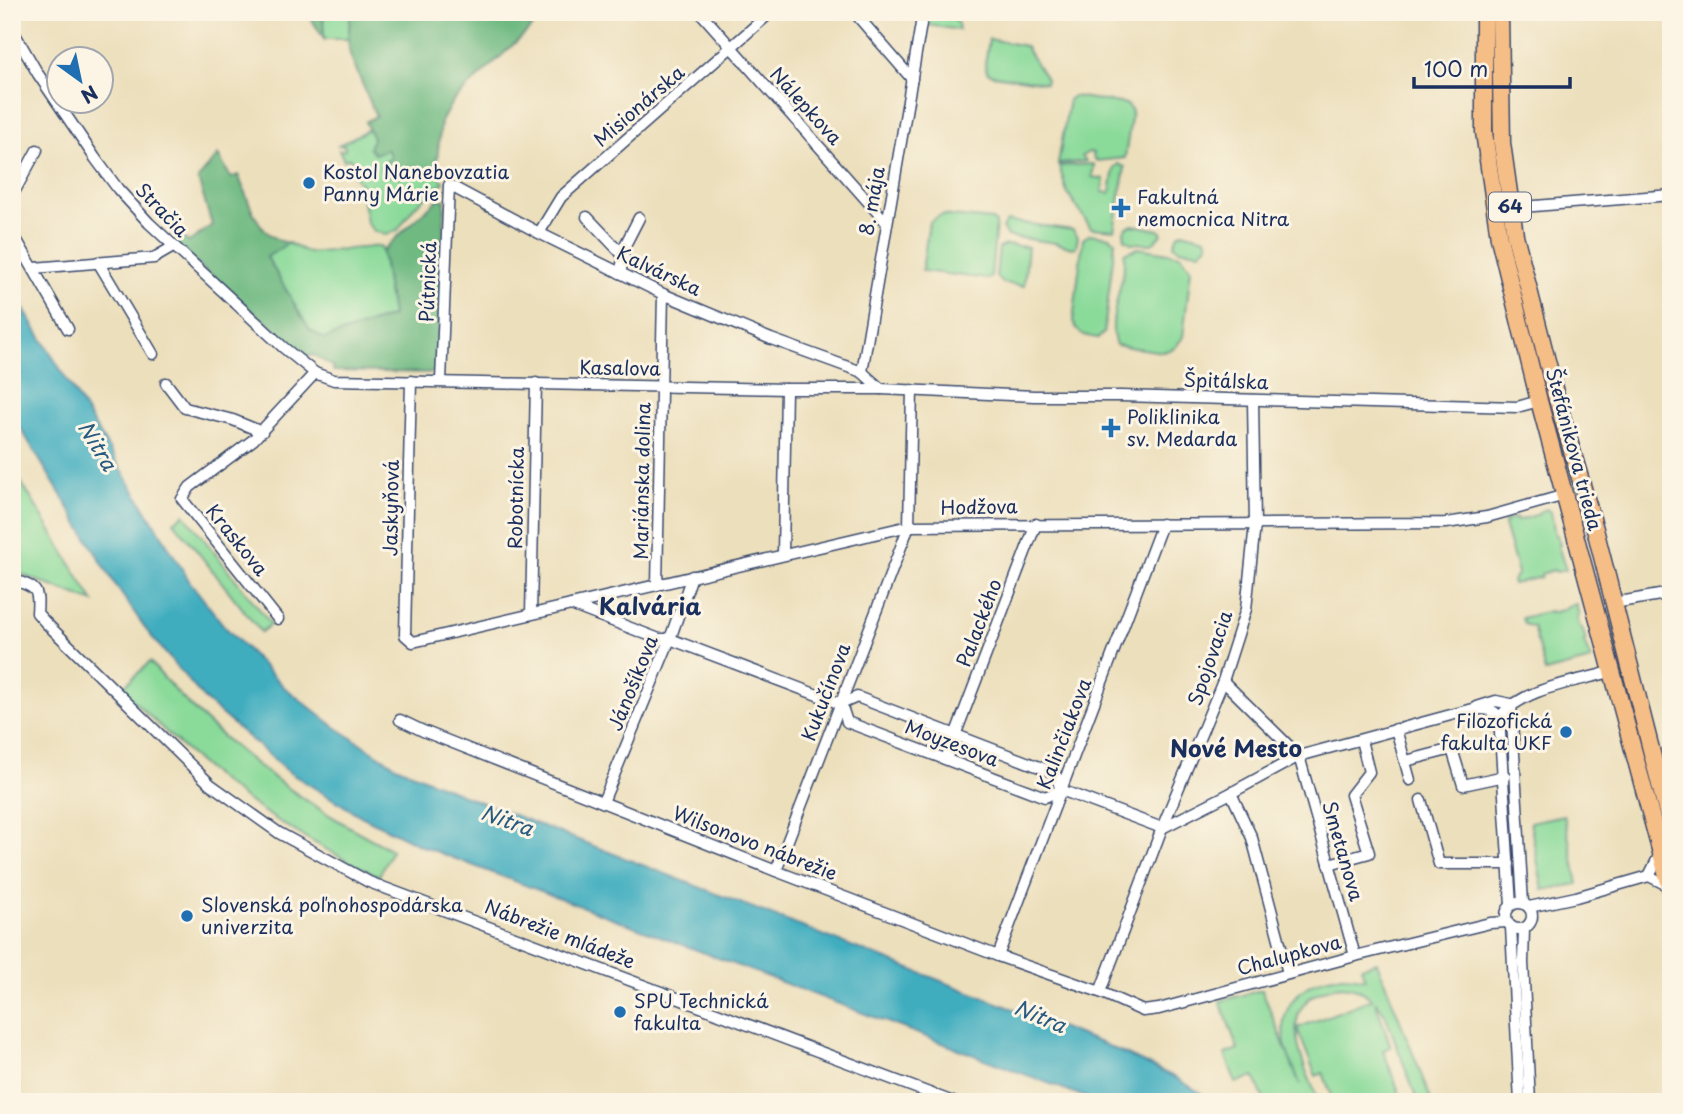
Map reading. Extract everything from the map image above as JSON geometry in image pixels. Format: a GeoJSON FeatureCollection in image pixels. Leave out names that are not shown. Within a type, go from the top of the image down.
{"type":"FeatureCollection","features":[{"type":"Feature","properties":{"kind":"main road","name":"Štefánikova trieda"},"geometry":{"type":"LineString","coordinates":[[1484,12],[1484,132],[1502,209],[1539,401],[1670,888]]}},
{"type":"Feature","properties":{"kind":"main road","name":"Štefánikova trieda"},"geometry":{"type":"LineString","coordinates":[[1500,12],[1502,209],[1614,603],[1671,828]]}},
{"type":"Feature","properties":{"kind":"main road"},"geometry":{"type":"LineString","coordinates":[[1539,401],[1556,396]]}},
{"type":"Feature","properties":{"kind":"main road"},"geometry":{"type":"LineString","coordinates":[[1594,607],[1614,603]]}},
{"type":"Feature","properties":{"kind":"main road"},"geometry":{"type":"LineString","coordinates":[[1610,672],[1630,666]]}},
{"type":"Feature","properties":{"kind":"street","name":"Nálepkova"},"geometry":{"type":"LineString","coordinates":[[700,12],[886,222]]}},
{"type":"Feature","properties":{"kind":"street","name":"Misionárska"},"geometry":{"type":"LineString","coordinates":[[539,233],[561,197],[771,12]]}},
{"type":"Feature","properties":{"kind":"street"},"geometry":{"type":"LineString","coordinates":[[854,12],[912,79]]}},
{"type":"Feature","properties":{"kind":"street","name":"8. mája"},"geometry":{"type":"LineString","coordinates":[[862,372],[923,12]]}},
{"type":"Feature","properties":{"kind":"street","name":"Stračia"},"geometry":{"type":"LineString","coordinates":[[12,29],[38,74],[118,189],[173,247],[284,348],[315,373],[327,377]]}},
{"type":"Feature","properties":{"kind":"street"},"geometry":{"type":"LineString","coordinates":[[12,196],[37,150]]}},
{"type":"Feature","properties":{"kind":"street","name":"Kalvárska"},"geometry":{"type":"LineString","coordinates":[[449,185],[663,294],[771,339],[862,372]]}},
{"type":"Feature","properties":{"kind":"street","name":"Pútnická"},"geometry":{"type":"LineString","coordinates":[[442,381],[449,185]]}},
{"type":"Feature","properties":{"kind":"street"},"geometry":{"type":"LineString","coordinates":[[1502,209],[1671,195]]}},
{"type":"Feature","properties":{"kind":"street"},"geometry":{"type":"LineString","coordinates":[[587,217],[624,256],[620,273]]}},
{"type":"Feature","properties":{"kind":"street"},"geometry":{"type":"LineString","coordinates":[[621,253],[639,218]]}},
{"type":"Feature","properties":{"kind":"street"},"geometry":{"type":"LineString","coordinates":[[12,232],[68,329]]}},
{"type":"Feature","properties":{"kind":"street"},"geometry":{"type":"LineString","coordinates":[[34,268],[154,258],[173,247]]}},
{"type":"Feature","properties":{"kind":"street"},"geometry":{"type":"LineString","coordinates":[[98,262],[153,354]]}},
{"type":"Feature","properties":{"kind":"street","name":"Mariánska dolina"},"geometry":{"type":"LineString","coordinates":[[657,585],[663,294]]}},
{"type":"Feature","properties":{"kind":"street"},"geometry":{"type":"LineString","coordinates":[[862,372],[881,388]]}},
{"type":"Feature","properties":{"kind":"street","name":"Kraskova"},"geometry":{"type":"LineString","coordinates":[[278,619],[182,499],[190,487],[262,432],[315,373]]}},
{"type":"Feature","properties":{"kind":"street","name":"Kasalova"},"geometry":{"type":"LineString","coordinates":[[327,377],[334,380],[912,390]]}},
{"type":"Feature","properties":{"kind":"street","name":"Jaskyňová"},"geometry":{"type":"LineString","coordinates":[[405,635],[411,381]]}},
{"type":"Feature","properties":{"kind":"street"},"geometry":{"type":"LineString","coordinates":[[166,383],[185,408],[233,420],[262,432]]}},
{"type":"Feature","properties":{"kind":"street","name":"Robotnícka"},"geometry":{"type":"LineString","coordinates":[[531,614],[536,383]]}},
{"type":"Feature","properties":{"kind":"street"},"geometry":{"type":"LineString","coordinates":[[783,555],[786,389]]}},
{"type":"Feature","properties":{"kind":"street","name":"Špitálska"},"geometry":{"type":"LineString","coordinates":[[912,390],[1034,396],[1517,407],[1539,401]]}},
{"type":"Feature","properties":{"kind":"street","name":"Kukučínova"},"geometry":{"type":"LineString","coordinates":[[776,871],[909,526],[912,390]]}},
{"type":"Feature","properties":{"kind":"street","name":"Spojovacia"},"geometry":{"type":"LineString","coordinates":[[1100,992],[1162,828],[1223,681],[1246,609],[1255,524],[1253,400]]}},
{"type":"Feature","properties":{"kind":"street","name":"Hodžova"},"geometry":{"type":"LineString","coordinates":[[405,635],[413,642],[909,526],[1446,523],[1488,517],[1565,495]]}},
{"type":"Feature","properties":{"kind":"street","name":"Palackého"},"geometry":{"type":"LineString","coordinates":[[946,759],[1036,524]]}},
{"type":"Feature","properties":{"kind":"street","name":"Kalinčiakova"},"geometry":{"type":"LineString","coordinates":[[998,956],[1162,524]]}},
{"type":"Feature","properties":{"kind":"street","name":"Jánošíkova"},"geometry":{"type":"LineString","coordinates":[[603,802],[670,639],[692,576]]}},
{"type":"Feature","properties":{"kind":"street","name":"Nábrežie mládeže"},"geometry":{"type":"LineString","coordinates":[[12,579],[36,589],[39,594],[37,613],[210,785],[279,833],[369,882],[953,1102]]}},
{"type":"Feature","properties":{"kind":"street"},"geometry":{"type":"LineString","coordinates":[[1614,603],[1671,593]]}},
{"type":"Feature","properties":{"kind":"street","name":"Moyzesova"},"geometry":{"type":"LineString","coordinates":[[571,605],[659,639],[670,639],[841,704],[857,697],[1055,773],[1061,790]]}},
{"type":"Feature","properties":{"kind":"street"},"geometry":{"type":"LineString","coordinates":[[1499,718],[1511,704],[1525,696],[1610,672]]}},
{"type":"Feature","properties":{"kind":"street"},"geometry":{"type":"LineString","coordinates":[[1223,681],[1298,756]]}},
{"type":"Feature","properties":{"kind":"street"},"geometry":{"type":"LineString","coordinates":[[1162,828],[1298,756],[1496,701],[1511,704]]}},
{"type":"Feature","properties":{"kind":"street","name":"Moyzesova"},"geometry":{"type":"LineString","coordinates":[[841,704],[848,722],[1045,797],[1061,790],[1162,828]]}},
{"type":"Feature","properties":{"kind":"street"},"geometry":{"type":"LineString","coordinates":[[1511,704],[1530,924],[1524,929],[1522,954],[1530,1102]]}},
{"type":"Feature","properties":{"kind":"street"},"geometry":{"type":"LineString","coordinates":[[1473,709],[1496,712],[1499,718],[1520,1102]]}},
{"type":"Feature","properties":{"kind":"street","name":"Wilsonovo nábrežie"},"geometry":{"type":"LineString","coordinates":[[400,720],[776,871],[1100,992]]}},
{"type":"Feature","properties":{"kind":"street"},"geometry":{"type":"LineString","coordinates":[[1396,729],[1410,780]]}},
{"type":"Feature","properties":{"kind":"street"},"geometry":{"type":"LineString","coordinates":[[1329,864],[1368,853],[1352,795],[1369,772],[1361,740]]}},
{"type":"Feature","properties":{"kind":"street"},"geometry":{"type":"LineString","coordinates":[[1406,761],[1452,749],[1463,785],[1504,776]]}},
{"type":"Feature","properties":{"kind":"street","name":"Smetanova"},"geometry":{"type":"LineString","coordinates":[[1298,756],[1355,956]]}},
{"type":"Feature","properties":{"kind":"street"},"geometry":{"type":"LineString","coordinates":[[1231,793],[1252,838],[1288,973]]}},
{"type":"Feature","properties":{"kind":"street"},"geometry":{"type":"LineString","coordinates":[[1421,800],[1440,864],[1509,864]]}},
{"type":"Feature","properties":{"kind":"street"},"geometry":{"type":"LineString","coordinates":[[1649,876],[1660,854]]}},
{"type":"Feature","properties":{"kind":"street"},"geometry":{"type":"LineString","coordinates":[[1509,917],[1555,901],[1649,876],[1670,888]]}},
{"type":"Feature","properties":{"kind":"street"},"geometry":{"type":"LineString","coordinates":[[1509,917],[1524,929]]}},
{"type":"Feature","properties":{"kind":"street","name":"Chalupkova"},"geometry":{"type":"LineString","coordinates":[[1100,992],[1143,1011],[1162,1008],[1509,917]]}},
{"type":"Feature","properties":{"kind":"green space"},"geometry":{"type":"Polygon","coordinates":[[[307,12],[323,12],[324,39],[307,12]]]}},
{"type":"Feature","properties":{"kind":"green space"},"geometry":{"type":"Polygon","coordinates":[[[323,12],[351,12],[348,39],[324,39],[323,12]]]}},
{"type":"Feature","properties":{"kind":"green space"},"geometry":{"type":"Polygon","coordinates":[[[351,12],[548,12],[452,102],[441,122],[436,171],[402,177],[383,174],[381,166],[391,157],[387,149],[375,154],[369,148],[373,138],[365,122],[376,116],[350,55],[348,39],[351,12]]]}},
{"type":"Feature","properties":{"kind":"green space"},"geometry":{"type":"Polygon","coordinates":[[[930,12],[948,12],[958,24],[959,30],[928,25],[930,12]]]}},
{"type":"Feature","properties":{"kind":"green space"},"geometry":{"type":"Polygon","coordinates":[[[989,39],[1025,46],[1046,83],[987,72],[985,64],[989,39]]]}},
{"type":"Feature","properties":{"kind":"green space"},"geometry":{"type":"Polygon","coordinates":[[[1073,96],[1126,104],[1132,111],[1125,158],[1097,161],[1093,157],[1094,153],[1089,152],[1082,156],[1086,161],[1058,164],[1069,99],[1073,96]]]}},
{"type":"Feature","properties":{"kind":"green space"},"geometry":{"type":"Polygon","coordinates":[[[369,129],[373,138],[387,149],[402,177],[436,171],[444,182],[415,206],[398,230],[386,235],[374,231],[367,223],[360,184],[350,169],[355,166],[350,158],[344,160],[339,150],[345,150],[345,146],[339,145],[369,129]]]}},
{"type":"Feature","properties":{"kind":"green space"},"geometry":{"type":"Polygon","coordinates":[[[218,155],[231,178],[238,175],[261,225],[277,239],[288,243],[267,257],[309,329],[324,339],[392,316],[382,251],[438,199],[445,200],[437,373],[333,371],[333,367],[314,355],[307,357],[174,245],[183,238],[189,242],[212,225],[198,179],[218,155]]]}},
{"type":"Feature","properties":{"kind":"green space"},"geometry":{"type":"Polygon","coordinates":[[[1094,164],[1092,177],[1104,179],[1102,192],[1110,193],[1114,168],[1118,164],[1125,167],[1114,230],[1091,228],[1067,192],[1059,166],[1094,164]]]}},
{"type":"Feature","properties":{"kind":"green space"},"geometry":{"type":"Polygon","coordinates":[[[941,215],[992,220],[996,223],[991,276],[988,279],[922,271],[929,222],[941,215]]]}},
{"type":"Feature","properties":{"kind":"green space"},"geometry":{"type":"Polygon","coordinates":[[[1007,221],[1073,230],[1078,237],[1076,247],[1007,236],[1002,228],[1007,221]]]}},
{"type":"Feature","properties":{"kind":"green space"},"geometry":{"type":"Polygon","coordinates":[[[1133,225],[1159,230],[1162,234],[1152,244],[1131,243],[1125,239],[1124,231],[1133,225]]]}},
{"type":"Feature","properties":{"kind":"green space"},"geometry":{"type":"Polygon","coordinates":[[[1182,232],[1206,238],[1208,244],[1200,252],[1179,249],[1174,245],[1177,236],[1182,232]]]}},
{"type":"Feature","properties":{"kind":"green space"},"geometry":{"type":"Polygon","coordinates":[[[1090,234],[1110,237],[1115,241],[1104,333],[1098,338],[1082,334],[1073,321],[1083,239],[1090,234]]]}},
{"type":"Feature","properties":{"kind":"green space"},"geometry":{"type":"Polygon","coordinates":[[[288,243],[309,253],[381,246],[392,316],[324,339],[309,329],[266,257],[288,243]]]}},
{"type":"Feature","properties":{"kind":"green space"},"geometry":{"type":"Polygon","coordinates":[[[1005,245],[1028,247],[1024,286],[1003,283],[996,277],[999,248],[1005,245]]]}},
{"type":"Feature","properties":{"kind":"green space"},"geometry":{"type":"Polygon","coordinates":[[[1138,248],[1181,255],[1191,269],[1183,337],[1175,348],[1163,352],[1116,345],[1113,335],[1124,253],[1138,248]]]}},
{"type":"Feature","properties":{"kind":"green space"},"geometry":{"type":"Polygon","coordinates":[[[12,467],[94,602],[12,571],[12,467]]]}},
{"type":"Feature","properties":{"kind":"green space"},"geometry":{"type":"Polygon","coordinates":[[[1546,509],[1551,512],[1566,570],[1554,570],[1541,574],[1541,577],[1513,584],[1512,581],[1518,573],[1504,525],[1506,521],[1516,518],[1517,521],[1546,509]]]}},
{"type":"Feature","properties":{"kind":"green space"},"geometry":{"type":"Polygon","coordinates":[[[184,514],[271,624],[261,632],[174,522],[184,514]]]}},
{"type":"Feature","properties":{"kind":"green space"},"geometry":{"type":"Polygon","coordinates":[[[1576,604],[1577,617],[1591,660],[1545,672],[1533,627],[1524,624],[1522,618],[1550,611],[1551,613],[1576,604]]]}},
{"type":"Feature","properties":{"kind":"green space"},"geometry":{"type":"Polygon","coordinates":[[[150,662],[203,719],[261,768],[324,812],[392,850],[379,876],[274,818],[234,791],[179,744],[121,689],[150,662]]]}},
{"type":"Feature","properties":{"kind":"green space"},"geometry":{"type":"Polygon","coordinates":[[[1564,815],[1578,884],[1543,890],[1530,822],[1564,815]]]}},
{"type":"Feature","properties":{"kind":"green space"},"geometry":{"type":"Polygon","coordinates":[[[1377,962],[1432,1102],[1418,1102],[1385,1014],[1375,1001],[1391,1047],[1383,1050],[1403,1102],[1334,1102],[1323,1073],[1316,1076],[1297,1028],[1301,1056],[1319,1102],[1307,1102],[1305,1099],[1299,1102],[1265,1102],[1254,1076],[1236,1083],[1225,1054],[1238,1049],[1220,1001],[1262,990],[1300,1085],[1284,1039],[1284,1022],[1288,1008],[1296,996],[1320,980],[1350,976],[1365,979],[1361,967],[1377,962]],[[1333,987],[1310,998],[1301,1009],[1297,1028],[1372,999],[1357,989],[1333,987]]]}},
{"type":"Feature","properties":{"kind":"water","name":"Nitra"},"geometry":{"type":"Polygon","coordinates":[[[12,290],[190,582],[225,627],[284,687],[335,727],[396,766],[465,796],[1106,1045],[1176,1078],[1215,1102],[1098,1102],[419,845],[361,816],[290,773],[206,701],[150,635],[116,586],[12,414],[12,290]]]}},
{"type":"Feature","properties":{"kind":"place","name":"Kostol Nanebovzatia Panny Márie"},"geometry":{"type":"Point","coordinates":[309,183]}},
{"type":"Feature","properties":{"kind":"place","name":"Fakultná nemocnica Nitra"},"geometry":{"type":"Point","coordinates":[1121,208]}},
{"type":"Feature","properties":{"kind":"place","name":"Poliklinika sv. Medarda"},"geometry":{"type":"Point","coordinates":[1111,428]}},
{"type":"Feature","properties":{"kind":"place","name":"Filozofická fakulta UKF"},"geometry":{"type":"Point","coordinates":[1566,732]}},
{"type":"Feature","properties":{"kind":"place","name":"Slovenská poľnohospodárska univerzita"},"geometry":{"type":"Point","coordinates":[187,916]}},
{"type":"Feature","properties":{"kind":"place","name":"SPU Technická fakulta"},"geometry":{"type":"Point","coordinates":[620,1012]}},
{"type":"Feature","properties":{"kind":"district","name":"Kalvária"},"geometry":{"type":"Point","coordinates":[650,607]}},
{"type":"Feature","properties":{"kind":"district","name":"Nové Mesto"},"geometry":{"type":"Point","coordinates":[1236,749]}}]}
